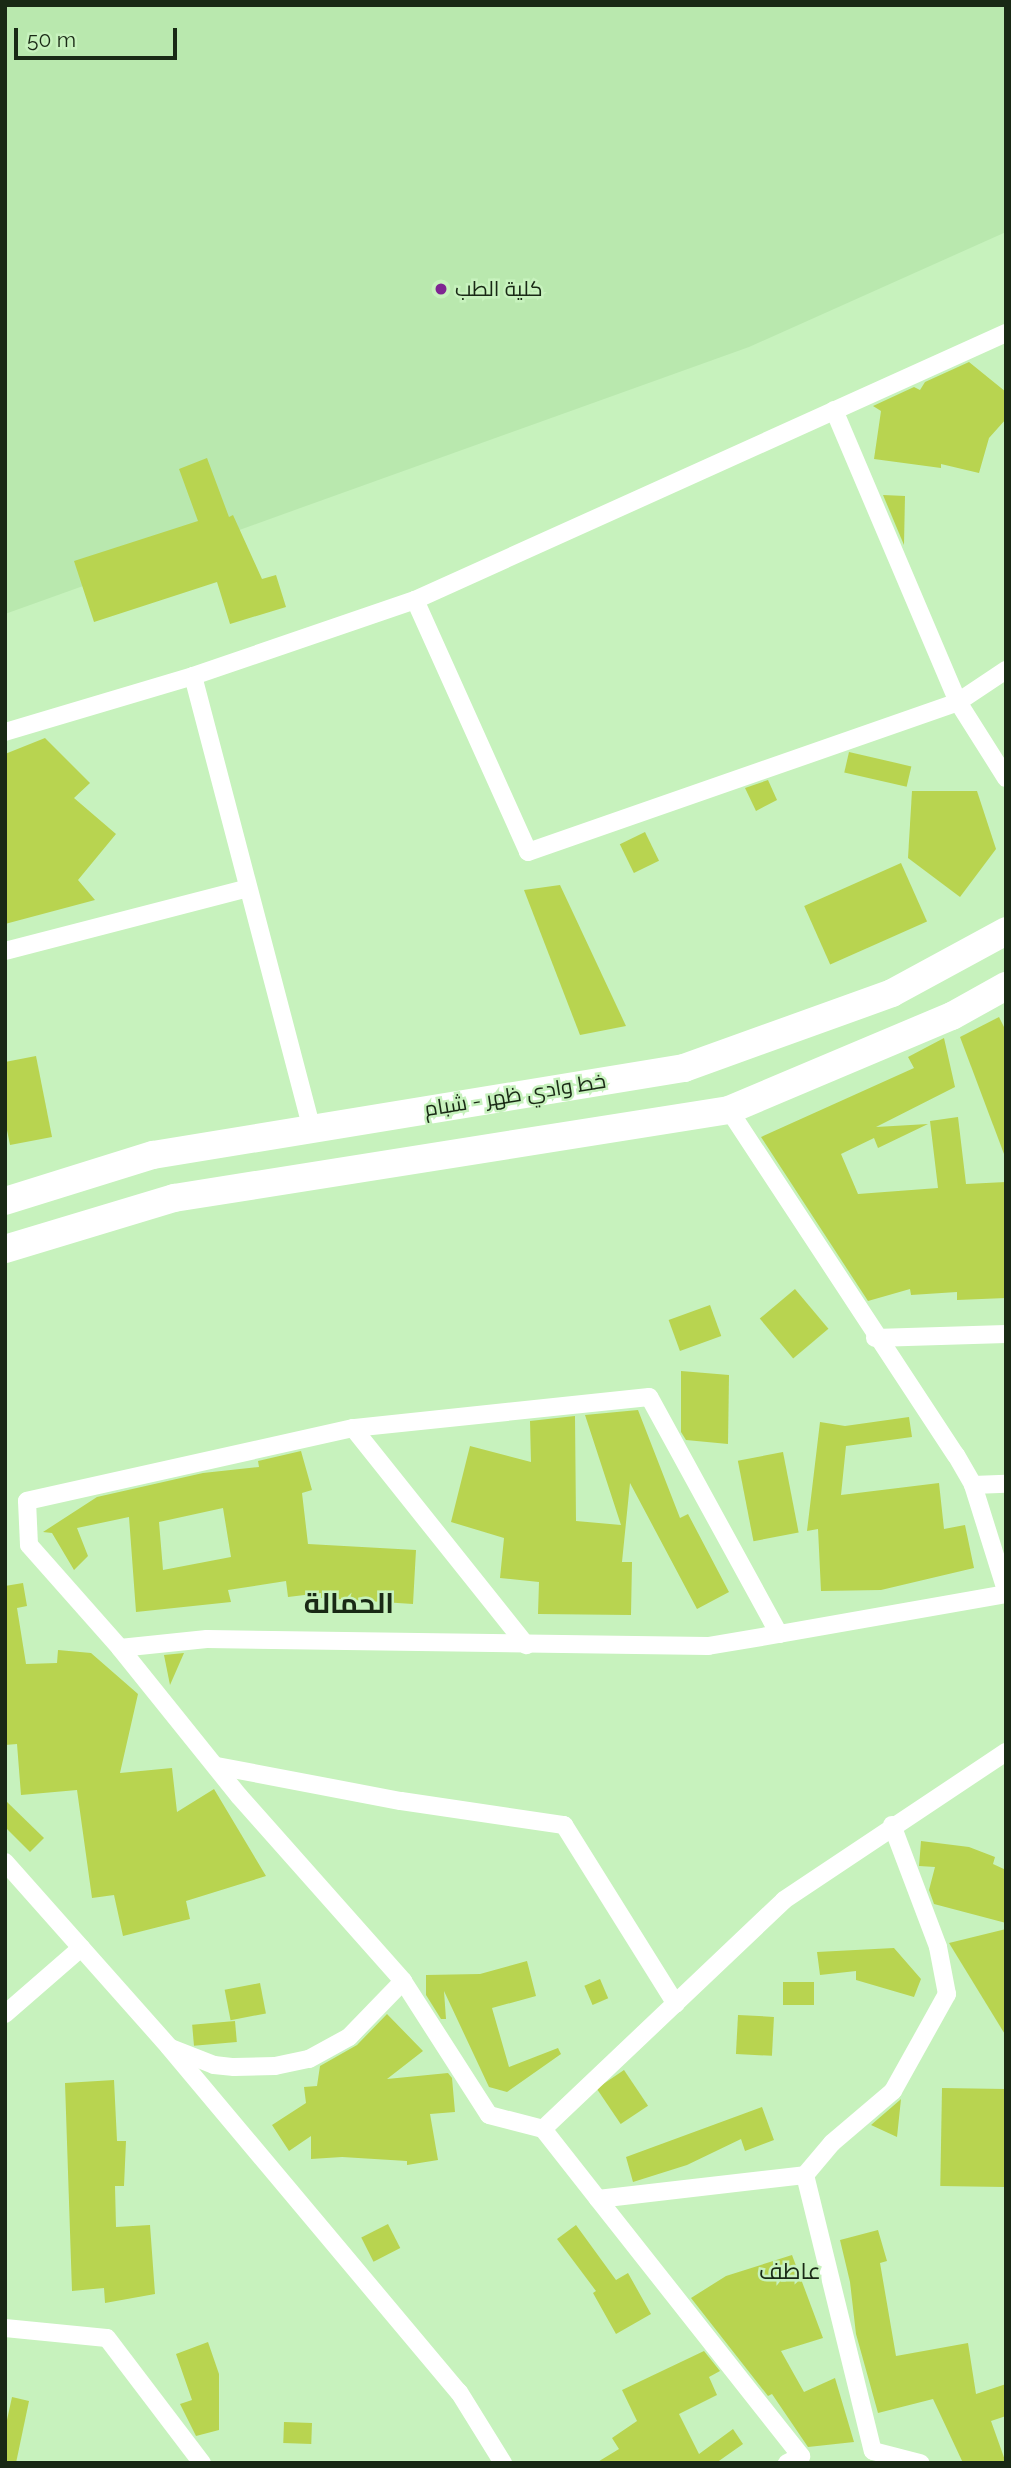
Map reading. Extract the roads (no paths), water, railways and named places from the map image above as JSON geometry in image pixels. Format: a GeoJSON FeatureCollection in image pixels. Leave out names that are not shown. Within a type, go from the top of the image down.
{"type":"FeatureCollection","features":[{"type":"Feature","properties":{"kind":"main road","name":"خط وادي ظهر - شبام"},"geometry":{"type":"LineString","coordinates":[[5,1201],[153,1155],[684,1068],[892,993],[1006,931]]}},
{"type":"Feature","properties":{"kind":"main road"},"geometry":{"type":"LineString","coordinates":[[5,1249],[174,1198],[729,1110],[952,1016],[1006,986]]}},
{"type":"Feature","properties":{"kind":"street"},"geometry":{"type":"LineString","coordinates":[[5,732],[193,676],[415,600],[1006,333]]}},
{"type":"Feature","properties":{"kind":"street"},"geometry":{"type":"LineString","coordinates":[[834,410],[958,702],[1006,778]]}},
{"type":"Feature","properties":{"kind":"street"},"geometry":{"type":"LineString","coordinates":[[415,600],[528,852],[958,702],[1006,670]]}},
{"type":"Feature","properties":{"kind":"street"},"geometry":{"type":"LineString","coordinates":[[193,676],[312,1127]]}},
{"type":"Feature","properties":{"kind":"street"},"geometry":{"type":"LineString","coordinates":[[5,951],[248,888]]}},
{"type":"Feature","properties":{"kind":"street"},"geometry":{"type":"LineString","coordinates":[[120,1648],[207,1639],[708,1646],[1006,1592],[973,1485],[729,1110]]}},
{"type":"Feature","properties":{"kind":"street"},"geometry":{"type":"LineString","coordinates":[[875,1338],[1006,1334]]}},
{"type":"Feature","properties":{"kind":"street"},"geometry":{"type":"LineString","coordinates":[[779,1634],[649,1397],[353,1428],[27,1501],[29,1545],[402,1980],[489,2115],[542,2129],[801,2456],[787,2463]]}},
{"type":"Feature","properties":{"kind":"street"},"geometry":{"type":"LineString","coordinates":[[353,1428],[526,1645]]}},
{"type":"Feature","properties":{"kind":"street"},"geometry":{"type":"LineString","coordinates":[[973,1485],[1006,1484]]}},
{"type":"Feature","properties":{"kind":"street"},"geometry":{"type":"LineString","coordinates":[[542,2129],[784,1900],[892,1825],[1006,1752]]}},
{"type":"Feature","properties":{"kind":"street"},"geometry":{"type":"LineString","coordinates":[[217,1766],[401,1801],[564,1825],[676,2004]]}},
{"type":"Feature","properties":{"kind":"street"},"geometry":{"type":"LineString","coordinates":[[597,2199],[805,2175],[832,2143],[893,2091],[947,1994],[938,1947],[892,1825]]}},
{"type":"Feature","properties":{"kind":"street"},"geometry":{"type":"LineString","coordinates":[[5,1862],[169,2047],[460,2392],[503,2463]]}},
{"type":"Feature","properties":{"kind":"street"},"geometry":{"type":"LineString","coordinates":[[5,2014],[81,1948]]}},
{"type":"Feature","properties":{"kind":"street"},"geometry":{"type":"LineString","coordinates":[[169,2047],[214,2065],[234,2067],[275,2066],[309,2059],[349,2037],[402,1980]]}},
{"type":"Feature","properties":{"kind":"street"},"geometry":{"type":"LineString","coordinates":[[805,2175],[873,2451],[920,2463]]}},
{"type":"Feature","properties":{"kind":"street"},"geometry":{"type":"LineString","coordinates":[[5,2328],[107,2338],[202,2463]]}},
{"type":"Feature","properties":{"kind":"place","name":"كلية الطب"},"geometry":{"type":"Point","coordinates":[441,289]}},
{"type":"Feature","properties":{"kind":"district","name":"الحمالة"},"geometry":{"type":"Point","coordinates":[349,1604]}},
{"type":"Feature","properties":{"kind":"district","name":"عاطف"},"geometry":{"type":"Point","coordinates":[790,2271]}}]}
